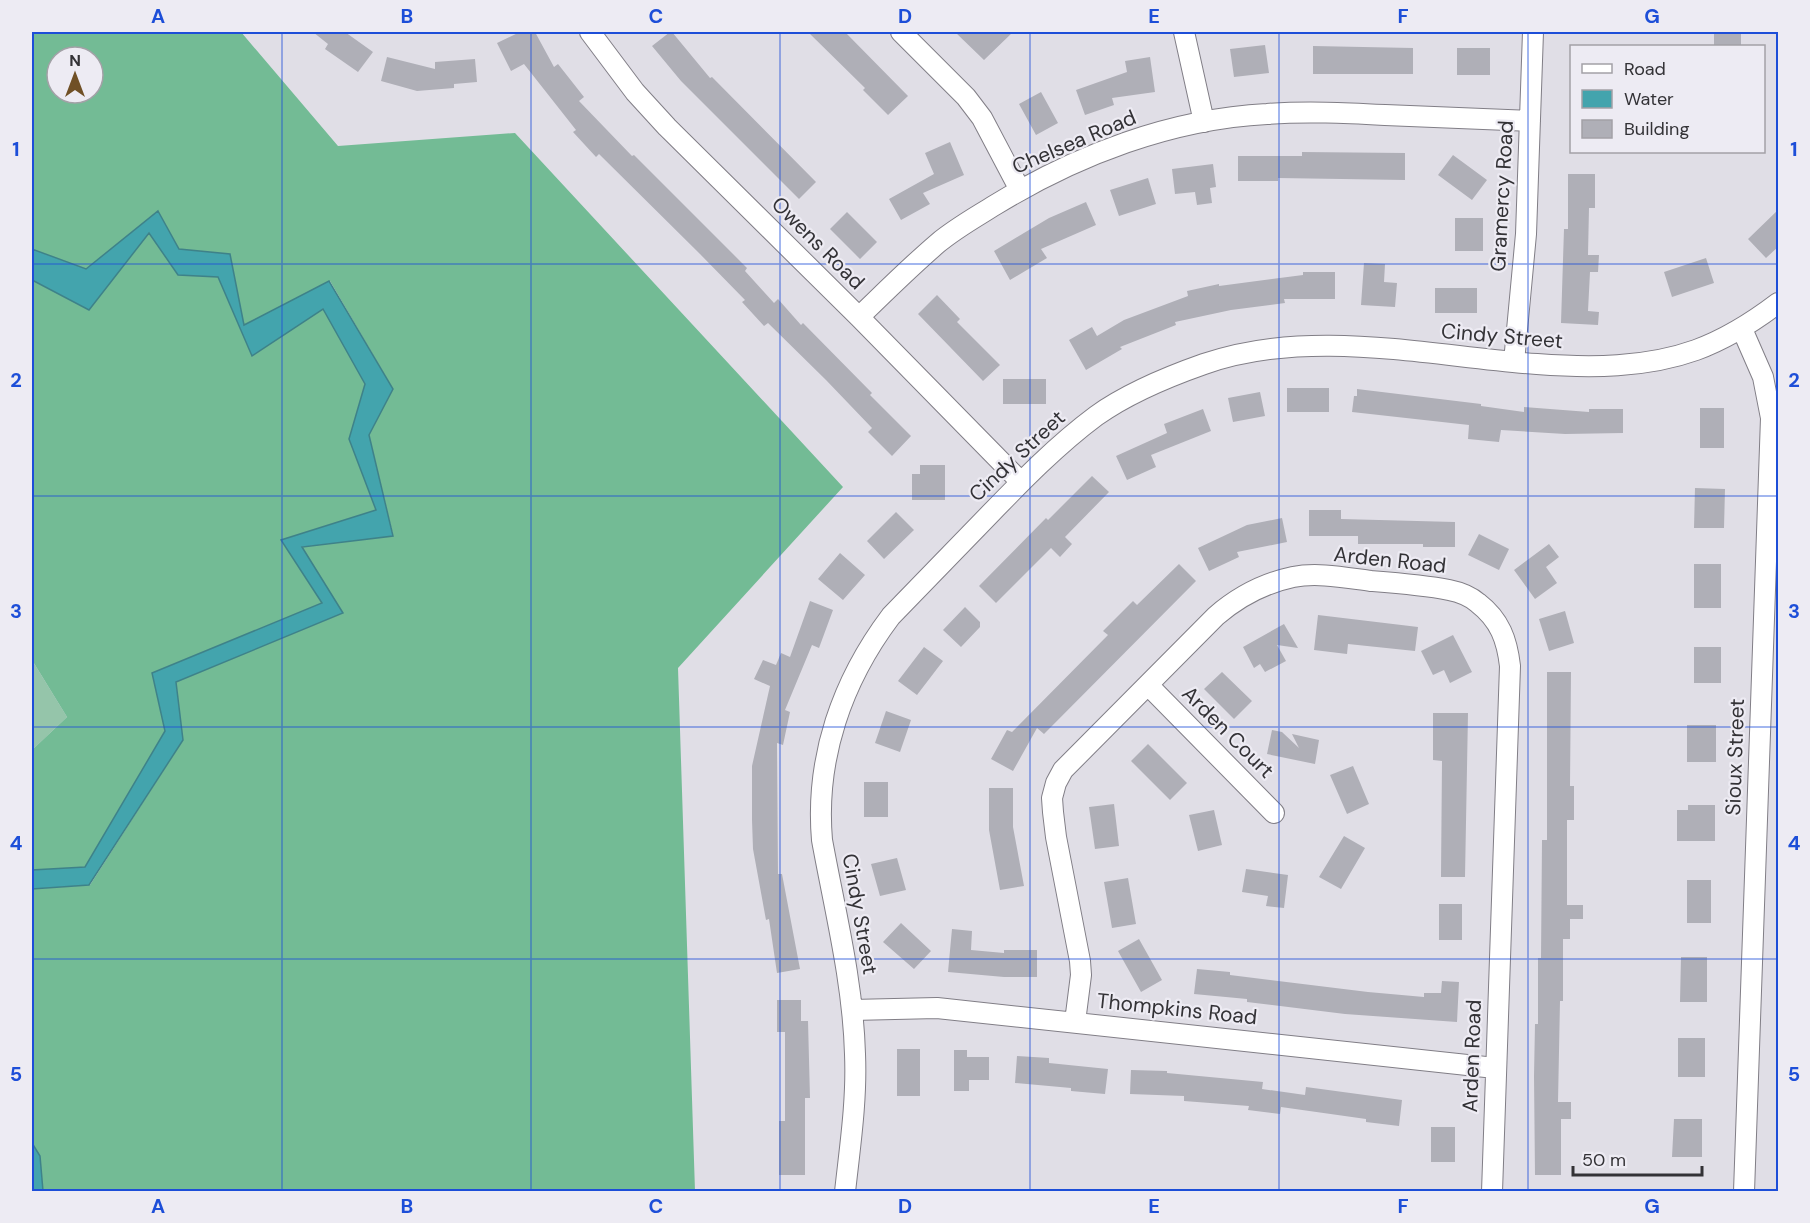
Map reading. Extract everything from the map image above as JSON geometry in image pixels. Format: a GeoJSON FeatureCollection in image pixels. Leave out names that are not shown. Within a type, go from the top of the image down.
{"type":"FeatureCollection","features":[{"type":"Feature","properties":{"kind":"street","name":"Owens Road"},"geometry":{"type":"LineString","coordinates":[[590,32],[635,92],[667,127],[1021,482]]}},
{"type":"Feature","properties":{"kind":"street"},"geometry":{"type":"LineString","coordinates":[[901,32],[966,97],[982,118],[1020,190]]}},
{"type":"Feature","properties":{"kind":"street"},"geometry":{"type":"LineString","coordinates":[[1184,32],[1204,122]]}},
{"type":"Feature","properties":{"kind":"street","name":"Gramercy Road"},"geometry":{"type":"LineString","coordinates":[[1514,362],[1526,234],[1533,32]]}},
{"type":"Feature","properties":{"kind":"street","name":"Chelsea Road"},"geometry":{"type":"LineString","coordinates":[[859,317],[959,227],[1020,190],[1071,164],[1119,145],[1204,122],[1266,114],[1313,112],[1530,121]]}},
{"type":"Feature","properties":{"kind":"street","name":"Cindy Street"},"geometry":{"type":"LineString","coordinates":[[845,1191],[854,1104],[855,1054],[852,1010],[822,840],[820,814],[824,768],[835,719],[864,657],[891,616],[1021,482],[1073,434],[1113,405],[1176,374],[1229,356],[1279,348],[1339,345],[1572,367],[1641,362],[1694,351],[1742,329],[1779,303]]}},
{"type":"Feature","properties":{"kind":"street","name":"Sioux Street"},"geometry":{"type":"LineString","coordinates":[[1742,329],[1763,377],[1771,417],[1772,546],[1744,1191]]}},
{"type":"Feature","properties":{"kind":"street","name":"Arden Road"},"geometry":{"type":"LineString","coordinates":[[1075,1022],[1081,975],[1080,961],[1056,837],[1052,798],[1063,770],[1229,605],[1260,588],[1296,576],[1344,578],[1450,590],[1476,601],[1497,621],[1506,640],[1510,666],[1492,1191]]}},
{"type":"Feature","properties":{"kind":"street","name":"Arden Court"},"geometry":{"type":"LineString","coordinates":[[1148,685],[1274,813]]}},
{"type":"Feature","properties":{"kind":"street","name":"Thompkins Road"},"geometry":{"type":"LineString","coordinates":[[852,1010],[937,1008],[1496,1068]]}},
{"type":"Feature","properties":{"kind":"green space"},"geometry":{"type":"Polygon","coordinates":[[[32,32],[241,32],[338,146],[515,133],[843,487],[678,668],[695,1191],[43,1191],[40,1156],[32,1143],[32,889],[90,885],[183,740],[176,682],[343,613],[301,547],[393,535],[369,435],[393,389],[330,281],[244,325],[230,254],[179,249],[158,211],[86,269],[32,249],[32,32]]]}},
{"type":"Feature","properties":{"kind":"green space"},"geometry":{"type":"Polygon","coordinates":[[[149,232],[178,275],[218,277],[252,356],[323,308],[365,384],[349,439],[376,510],[281,540],[322,603],[152,673],[165,731],[85,867],[32,870],[32,750],[67,717],[32,660],[32,280],[89,310],[149,232]]]}},
{"type":"Feature","properties":{"kind":"green space"},"geometry":{"type":"Polygon","coordinates":[[[32,660],[67,717],[32,750],[32,660]]]}},
{"type":"Feature","properties":{"kind":"water"},"geometry":{"type":"Polygon","coordinates":[[[158,211],[179,249],[230,254],[244,325],[329,281],[393,389],[369,435],[393,536],[302,547],[343,613],[176,682],[183,740],[89,885],[32,889],[32,870],[85,867],[165,731],[152,673],[322,603],[281,540],[376,510],[349,439],[365,384],[323,309],[252,356],[218,277],[178,275],[149,233],[89,310],[32,280],[32,249],[86,269],[158,211]]]}},
{"type":"Feature","properties":{"kind":"water"},"geometry":{"type":"Polygon","coordinates":[[[32,1143],[40,1156],[43,1191],[32,1191],[32,1143]]]}},
{"type":"Feature","properties":{"kind":"building"},"geometry":{"type":"Polygon","coordinates":[[[313,32],[345,32],[373,52],[358,72],[325,49],[328,44],[313,32]]]}},
{"type":"Feature","properties":{"kind":"building"},"geometry":{"type":"Polygon","coordinates":[[[520,32],[535,32],[554,67],[558,64],[584,97],[579,101],[747,268],[745,271],[774,303],[778,299],[801,325],[803,323],[911,436],[892,456],[868,432],[872,428],[826,380],[768,323],[764,326],[742,302],[745,300],[700,254],[599,154],[596,157],[573,132],[576,130],[524,64],[511,71],[497,43],[520,32]]]}},
{"type":"Feature","properties":{"kind":"building"},"geometry":{"type":"Polygon","coordinates":[[[670,32],[710,78],[712,77],[816,182],[799,199],[681,81],[652,46],[670,32]]]}},
{"type":"Feature","properties":{"kind":"building"},"geometry":{"type":"Polygon","coordinates":[[[808,32],[845,32],[908,96],[888,115],[863,90],[865,88],[808,32]]]}},
{"type":"Feature","properties":{"kind":"building"},"geometry":{"type":"Polygon","coordinates":[[[955,32],[1013,32],[984,60],[955,32]]]}},
{"type":"Feature","properties":{"kind":"building"},"geometry":{"type":"Polygon","coordinates":[[[1714,32],[1741,32],[1741,45],[1714,45],[1714,32]]]}},
{"type":"Feature","properties":{"kind":"building"},"geometry":{"type":"Polygon","coordinates":[[[1265,45],[1269,73],[1234,77],[1230,49],[1265,45]]]}},
{"type":"Feature","properties":{"kind":"building"},"geometry":{"type":"Polygon","coordinates":[[[1313,46],[1413,48],[1413,74],[1313,74],[1313,46]]]}},
{"type":"Feature","properties":{"kind":"building"},"geometry":{"type":"Polygon","coordinates":[[[1457,48],[1490,48],[1490,75],[1457,75],[1457,48]]]}},
{"type":"Feature","properties":{"kind":"building"},"geometry":{"type":"Polygon","coordinates":[[[387,57],[435,69],[435,62],[475,59],[477,82],[454,84],[454,88],[417,91],[381,81],[387,57]]]}},
{"type":"Feature","properties":{"kind":"building"},"geometry":{"type":"Polygon","coordinates":[[[1150,57],[1155,92],[1112,98],[1114,105],[1085,115],[1076,90],[1127,72],[1125,61],[1150,57]]]}},
{"type":"Feature","properties":{"kind":"building"},"geometry":{"type":"Polygon","coordinates":[[[1041,92],[1058,123],[1036,135],[1019,104],[1041,92]]]}},
{"type":"Feature","properties":{"kind":"building"},"geometry":{"type":"Polygon","coordinates":[[[950,142],[964,175],[923,193],[930,204],[901,220],[889,199],[934,174],[925,153],[950,142]]]}},
{"type":"Feature","properties":{"kind":"building"},"geometry":{"type":"Polygon","coordinates":[[[1302,152],[1405,153],[1405,180],[1278,178],[1278,181],[1238,181],[1238,156],[1302,156],[1302,152]]]}},
{"type":"Feature","properties":{"kind":"building"},"geometry":{"type":"Polygon","coordinates":[[[1453,155],[1487,180],[1472,200],[1438,175],[1453,155]]]}},
{"type":"Feature","properties":{"kind":"building"},"geometry":{"type":"Polygon","coordinates":[[[1213,164],[1216,187],[1210,188],[1212,203],[1197,205],[1195,192],[1175,194],[1172,169],[1213,164]]]}},
{"type":"Feature","properties":{"kind":"building"},"geometry":{"type":"Polygon","coordinates":[[[1568,174],[1595,174],[1595,208],[1589,208],[1588,255],[1599,255],[1598,272],[1590,272],[1588,311],[1599,312],[1598,325],[1561,323],[1564,229],[1568,229],[1568,174]]]}},
{"type":"Feature","properties":{"kind":"building"},"geometry":{"type":"Polygon","coordinates":[[[1148,178],[1156,204],[1119,216],[1110,190],[1148,178]]]}},
{"type":"Feature","properties":{"kind":"building"},"geometry":{"type":"Polygon","coordinates":[[[1086,202],[1096,225],[1041,249],[1047,258],[1010,280],[994,251],[1049,218],[1086,202]]]}},
{"type":"Feature","properties":{"kind":"building"},"geometry":{"type":"Polygon","coordinates":[[[1779,209],[1779,246],[1766,258],[1748,239],[1779,209]]]}},
{"type":"Feature","properties":{"kind":"building"},"geometry":{"type":"Polygon","coordinates":[[[847,212],[877,242],[860,259],[830,229],[847,212]]]}},
{"type":"Feature","properties":{"kind":"building"},"geometry":{"type":"Polygon","coordinates":[[[1455,218],[1483,218],[1483,251],[1455,251],[1455,218]]]}},
{"type":"Feature","properties":{"kind":"building"},"geometry":{"type":"Polygon","coordinates":[[[1706,258],[1714,283],[1672,297],[1664,272],[1706,258]]]}},
{"type":"Feature","properties":{"kind":"building"},"geometry":{"type":"Polygon","coordinates":[[[1364,263],[1385,264],[1384,282],[1397,283],[1395,307],[1361,305],[1364,263]]]}},
{"type":"Feature","properties":{"kind":"building"},"geometry":{"type":"Polygon","coordinates":[[[1303,272],[1335,272],[1335,299],[1284,299],[1285,303],[1231,310],[1175,322],[1176,325],[1120,347],[1122,349],[1086,370],[1069,340],[1092,327],[1097,336],[1124,320],[1188,296],[1187,291],[1219,284],[1219,286],[1303,275],[1303,272]]]}},
{"type":"Feature","properties":{"kind":"building"},"geometry":{"type":"Polygon","coordinates":[[[1435,288],[1477,288],[1477,313],[1435,313],[1435,288]]]}},
{"type":"Feature","properties":{"kind":"building"},"geometry":{"type":"Polygon","coordinates":[[[937,295],[960,319],[957,322],[1000,365],[983,381],[918,314],[937,295]]]}},
{"type":"Feature","properties":{"kind":"building"},"geometry":{"type":"Polygon","coordinates":[[[1003,379],[1046,379],[1046,404],[1003,404],[1003,379]]]}},
{"type":"Feature","properties":{"kind":"building"},"geometry":{"type":"Polygon","coordinates":[[[1287,388],[1329,388],[1329,412],[1287,412],[1287,388]]]}},
{"type":"Feature","properties":{"kind":"building"},"geometry":{"type":"Polygon","coordinates":[[[1357,389],[1481,404],[1481,406],[1524,412],[1524,407],[1589,412],[1589,409],[1623,409],[1623,433],[1565,434],[1501,430],[1499,442],[1468,439],[1469,425],[1352,412],[1357,389]]]}},
{"type":"Feature","properties":{"kind":"building"},"geometry":{"type":"Polygon","coordinates":[[[1260,392],[1265,416],[1233,422],[1228,398],[1260,392]]]}},
{"type":"Feature","properties":{"kind":"building"},"geometry":{"type":"Polygon","coordinates":[[[1700,408],[1724,408],[1724,448],[1700,448],[1700,408]]]}},
{"type":"Feature","properties":{"kind":"building"},"geometry":{"type":"Polygon","coordinates":[[[1203,409],[1211,431],[1151,455],[1156,467],[1127,480],[1116,456],[1167,433],[1164,424],[1203,409]]]}},
{"type":"Feature","properties":{"kind":"building"},"geometry":{"type":"Polygon","coordinates":[[[920,465],[945,465],[945,500],[912,500],[912,474],[920,474],[920,465]]]}},
{"type":"Feature","properties":{"kind":"building"},"geometry":{"type":"Polygon","coordinates":[[[1092,476],[1109,492],[1065,537],[1072,544],[1060,557],[1051,548],[996,603],[979,586],[1046,518],[1048,520],[1092,476]]]}},
{"type":"Feature","properties":{"kind":"building"},"geometry":{"type":"Polygon","coordinates":[[[1695,488],[1725,489],[1724,528],[1694,528],[1695,488]]]}},
{"type":"Feature","properties":{"kind":"building"},"geometry":{"type":"Polygon","coordinates":[[[1309,510],[1341,510],[1341,519],[1455,522],[1455,547],[1423,547],[1423,544],[1358,544],[1358,536],[1309,536],[1309,510]]]}},
{"type":"Feature","properties":{"kind":"building"},"geometry":{"type":"Polygon","coordinates":[[[896,512],[914,530],[884,559],[867,541],[896,512]]]}},
{"type":"Feature","properties":{"kind":"building"},"geometry":{"type":"Polygon","coordinates":[[[1282,518],[1287,542],[1237,552],[1239,557],[1209,571],[1198,548],[1247,525],[1282,518]]]}},
{"type":"Feature","properties":{"kind":"building"},"geometry":{"type":"Polygon","coordinates":[[[1479,534],[1509,549],[1499,570],[1468,555],[1479,534]]]}},
{"type":"Feature","properties":{"kind":"building"},"geometry":{"type":"Polygon","coordinates":[[[1549,544],[1559,557],[1546,567],[1557,583],[1535,599],[1514,570],[1549,544]]]}},
{"type":"Feature","properties":{"kind":"building"},"geometry":{"type":"Polygon","coordinates":[[[840,553],[865,575],[843,600],[818,579],[840,553]]]}},
{"type":"Feature","properties":{"kind":"building"},"geometry":{"type":"Polygon","coordinates":[[[1179,564],[1196,581],[1044,734],[1037,728],[1013,771],[991,759],[1007,730],[1012,732],[1108,635],[1103,631],[1133,601],[1137,605],[1179,564]]]}},
{"type":"Feature","properties":{"kind":"building"},"geometry":{"type":"Polygon","coordinates":[[[1694,564],[1721,564],[1721,608],[1694,608],[1694,564]]]}},
{"type":"Feature","properties":{"kind":"building"},"geometry":{"type":"Polygon","coordinates":[[[810,601],[833,610],[819,648],[812,645],[785,710],[790,712],[783,745],[777,743],[778,874],[782,874],[800,969],[777,973],[769,919],[766,920],[753,849],[752,820],[752,766],[770,686],[754,679],[763,660],[776,665],[781,653],[790,657],[810,601]]]}},
{"type":"Feature","properties":{"kind":"building"},"geometry":{"type":"Polygon","coordinates":[[[965,607],[980,622],[980,627],[961,647],[943,630],[965,607]]]}},
{"type":"Feature","properties":{"kind":"building"},"geometry":{"type":"Polygon","coordinates":[[[1565,611],[1574,643],[1549,651],[1539,619],[1565,611]]]}},
{"type":"Feature","properties":{"kind":"building"},"geometry":{"type":"Polygon","coordinates":[[[1318,615],[1418,627],[1415,651],[1348,644],[1347,654],[1314,650],[1318,615]]]}},
{"type":"Feature","properties":{"kind":"building"},"geometry":{"type":"Polygon","coordinates":[[[1284,624],[1298,648],[1277,645],[1286,661],[1265,672],[1260,664],[1254,668],[1243,647],[1284,624]]]}},
{"type":"Feature","properties":{"kind":"building"},"geometry":{"type":"Polygon","coordinates":[[[1453,635],[1472,672],[1450,683],[1444,670],[1433,675],[1421,651],[1453,635]]]}},
{"type":"Feature","properties":{"kind":"building"},"geometry":{"type":"Polygon","coordinates":[[[924,647],[943,661],[917,695],[898,681],[924,647]]]}},
{"type":"Feature","properties":{"kind":"building"},"geometry":{"type":"Polygon","coordinates":[[[1694,647],[1721,647],[1721,683],[1694,683],[1694,647]]]}},
{"type":"Feature","properties":{"kind":"building"},"geometry":{"type":"Polygon","coordinates":[[[1222,672],[1252,701],[1234,719],[1204,689],[1222,672]]]}},
{"type":"Feature","properties":{"kind":"building"},"geometry":{"type":"Polygon","coordinates":[[[1547,672],[1571,672],[1570,786],[1574,786],[1574,820],[1567,820],[1567,905],[1583,905],[1583,919],[1570,919],[1570,939],[1563,939],[1563,1001],[1560,1001],[1558,1102],[1571,1102],[1571,1119],[1561,1119],[1561,1175],[1535,1175],[1535,1024],[1538,1024],[1538,958],[1541,958],[1542,840],[1547,840],[1547,672]]]}},
{"type":"Feature","properties":{"kind":"building"},"geometry":{"type":"Polygon","coordinates":[[[886,711],[911,720],[900,752],[875,743],[886,711]]]}},
{"type":"Feature","properties":{"kind":"building"},"geometry":{"type":"Polygon","coordinates":[[[1433,713],[1468,713],[1465,877],[1441,877],[1442,761],[1433,760],[1433,713]]]}},
{"type":"Feature","properties":{"kind":"building"},"geometry":{"type":"Polygon","coordinates":[[[1687,725],[1716,725],[1716,762],[1687,762],[1687,725]]]}},
{"type":"Feature","properties":{"kind":"building"},"geometry":{"type":"Polygon","coordinates":[[[1272,730],[1282,732],[1299,748],[1292,734],[1319,740],[1315,764],[1267,754],[1272,730]]]}},
{"type":"Feature","properties":{"kind":"building"},"geometry":{"type":"Polygon","coordinates":[[[1148,744],[1187,783],[1170,800],[1131,761],[1148,744]]]}},
{"type":"Feature","properties":{"kind":"building"},"geometry":{"type":"Polygon","coordinates":[[[1353,766],[1369,804],[1347,814],[1330,775],[1353,766]]]}},
{"type":"Feature","properties":{"kind":"building"},"geometry":{"type":"Polygon","coordinates":[[[864,782],[888,782],[888,817],[864,817],[864,782]]]}},
{"type":"Feature","properties":{"kind":"building"},"geometry":{"type":"Polygon","coordinates":[[[989,788],[1013,788],[1013,827],[1024,886],[1000,890],[989,830],[989,788]]]}},
{"type":"Feature","properties":{"kind":"building"},"geometry":{"type":"Polygon","coordinates":[[[1114,804],[1119,846],[1095,849],[1089,807],[1114,804]]]}},
{"type":"Feature","properties":{"kind":"building"},"geometry":{"type":"Polygon","coordinates":[[[1688,805],[1715,805],[1715,841],[1677,841],[1677,810],[1688,810],[1688,805]]]}},
{"type":"Feature","properties":{"kind":"building"},"geometry":{"type":"Polygon","coordinates":[[[1214,810],[1222,845],[1198,851],[1189,815],[1214,810]]]}},
{"type":"Feature","properties":{"kind":"building"},"geometry":{"type":"Polygon","coordinates":[[[1344,836],[1365,848],[1341,889],[1319,877],[1344,836]]]}},
{"type":"Feature","properties":{"kind":"building"},"geometry":{"type":"Polygon","coordinates":[[[897,858],[906,890],[880,896],[871,864],[897,858]]]}},
{"type":"Feature","properties":{"kind":"building"},"geometry":{"type":"Polygon","coordinates":[[[1246,869],[1288,875],[1284,908],[1266,906],[1268,896],[1242,892],[1246,869]]]}},
{"type":"Feature","properties":{"kind":"building"},"geometry":{"type":"Polygon","coordinates":[[[1128,878],[1136,924],[1112,928],[1104,882],[1128,878]]]}},
{"type":"Feature","properties":{"kind":"building"},"geometry":{"type":"Polygon","coordinates":[[[1687,880],[1711,880],[1711,923],[1687,923],[1687,880]]]}},
{"type":"Feature","properties":{"kind":"building"},"geometry":{"type":"Polygon","coordinates":[[[1439,904],[1462,904],[1462,940],[1439,940],[1439,904]]]}},
{"type":"Feature","properties":{"kind":"building"},"geometry":{"type":"Polygon","coordinates":[[[901,923],[931,951],[914,969],[883,942],[901,923]]]}},
{"type":"Feature","properties":{"kind":"building"},"geometry":{"type":"Polygon","coordinates":[[[952,929],[972,931],[971,950],[1004,953],[1004,950],[1037,950],[1037,977],[1004,977],[948,972],[952,929]]]}},
{"type":"Feature","properties":{"kind":"building"},"geometry":{"type":"Polygon","coordinates":[[[1139,939],[1162,980],[1141,992],[1118,951],[1139,939]]]}},
{"type":"Feature","properties":{"kind":"building"},"geometry":{"type":"Polygon","coordinates":[[[1681,957],[1707,957],[1707,1002],[1680,1002],[1681,957]]]}},
{"type":"Feature","properties":{"kind":"building"},"geometry":{"type":"Polygon","coordinates":[[[1197,969],[1230,972],[1230,975],[1424,997],[1424,993],[1441,993],[1442,981],[1459,982],[1457,1022],[1345,1014],[1247,1002],[1247,999],[1194,994],[1197,969]]]}},
{"type":"Feature","properties":{"kind":"building"},"geometry":{"type":"Polygon","coordinates":[[[777,1000],[801,1000],[801,1021],[808,1021],[810,1098],[805,1098],[805,1175],[779,1175],[779,1121],[785,1121],[785,1032],[777,1032],[777,1000]]]}},
{"type":"Feature","properties":{"kind":"building"},"geometry":{"type":"Polygon","coordinates":[[[1678,1038],[1705,1038],[1705,1077],[1678,1077],[1678,1038]]]}},
{"type":"Feature","properties":{"kind":"building"},"geometry":{"type":"Polygon","coordinates":[[[897,1049],[920,1049],[920,1096],[897,1096],[897,1049]]]}},
{"type":"Feature","properties":{"kind":"building"},"geometry":{"type":"Polygon","coordinates":[[[954,1050],[967,1050],[967,1057],[989,1057],[989,1080],[969,1080],[969,1091],[954,1091],[954,1050]]]}},
{"type":"Feature","properties":{"kind":"building"},"geometry":{"type":"Polygon","coordinates":[[[1017,1056],[1049,1058],[1049,1063],[1108,1069],[1105,1094],[1071,1091],[1071,1088],[1015,1083],[1017,1056]]]}},
{"type":"Feature","properties":{"kind":"building"},"geometry":{"type":"Polygon","coordinates":[[[1131,1070],[1167,1071],[1167,1073],[1263,1082],[1262,1089],[1305,1095],[1306,1087],[1402,1100],[1399,1126],[1281,1107],[1280,1114],[1248,1110],[1249,1106],[1184,1101],[1184,1096],[1130,1094],[1131,1070]]]}},
{"type":"Feature","properties":{"kind":"building"},"geometry":{"type":"Polygon","coordinates":[[[1674,1119],[1702,1119],[1702,1157],[1672,1157],[1674,1119]]]}},
{"type":"Feature","properties":{"kind":"building"},"geometry":{"type":"Polygon","coordinates":[[[1431,1127],[1455,1127],[1455,1162],[1431,1162],[1431,1127]]]}}]}
